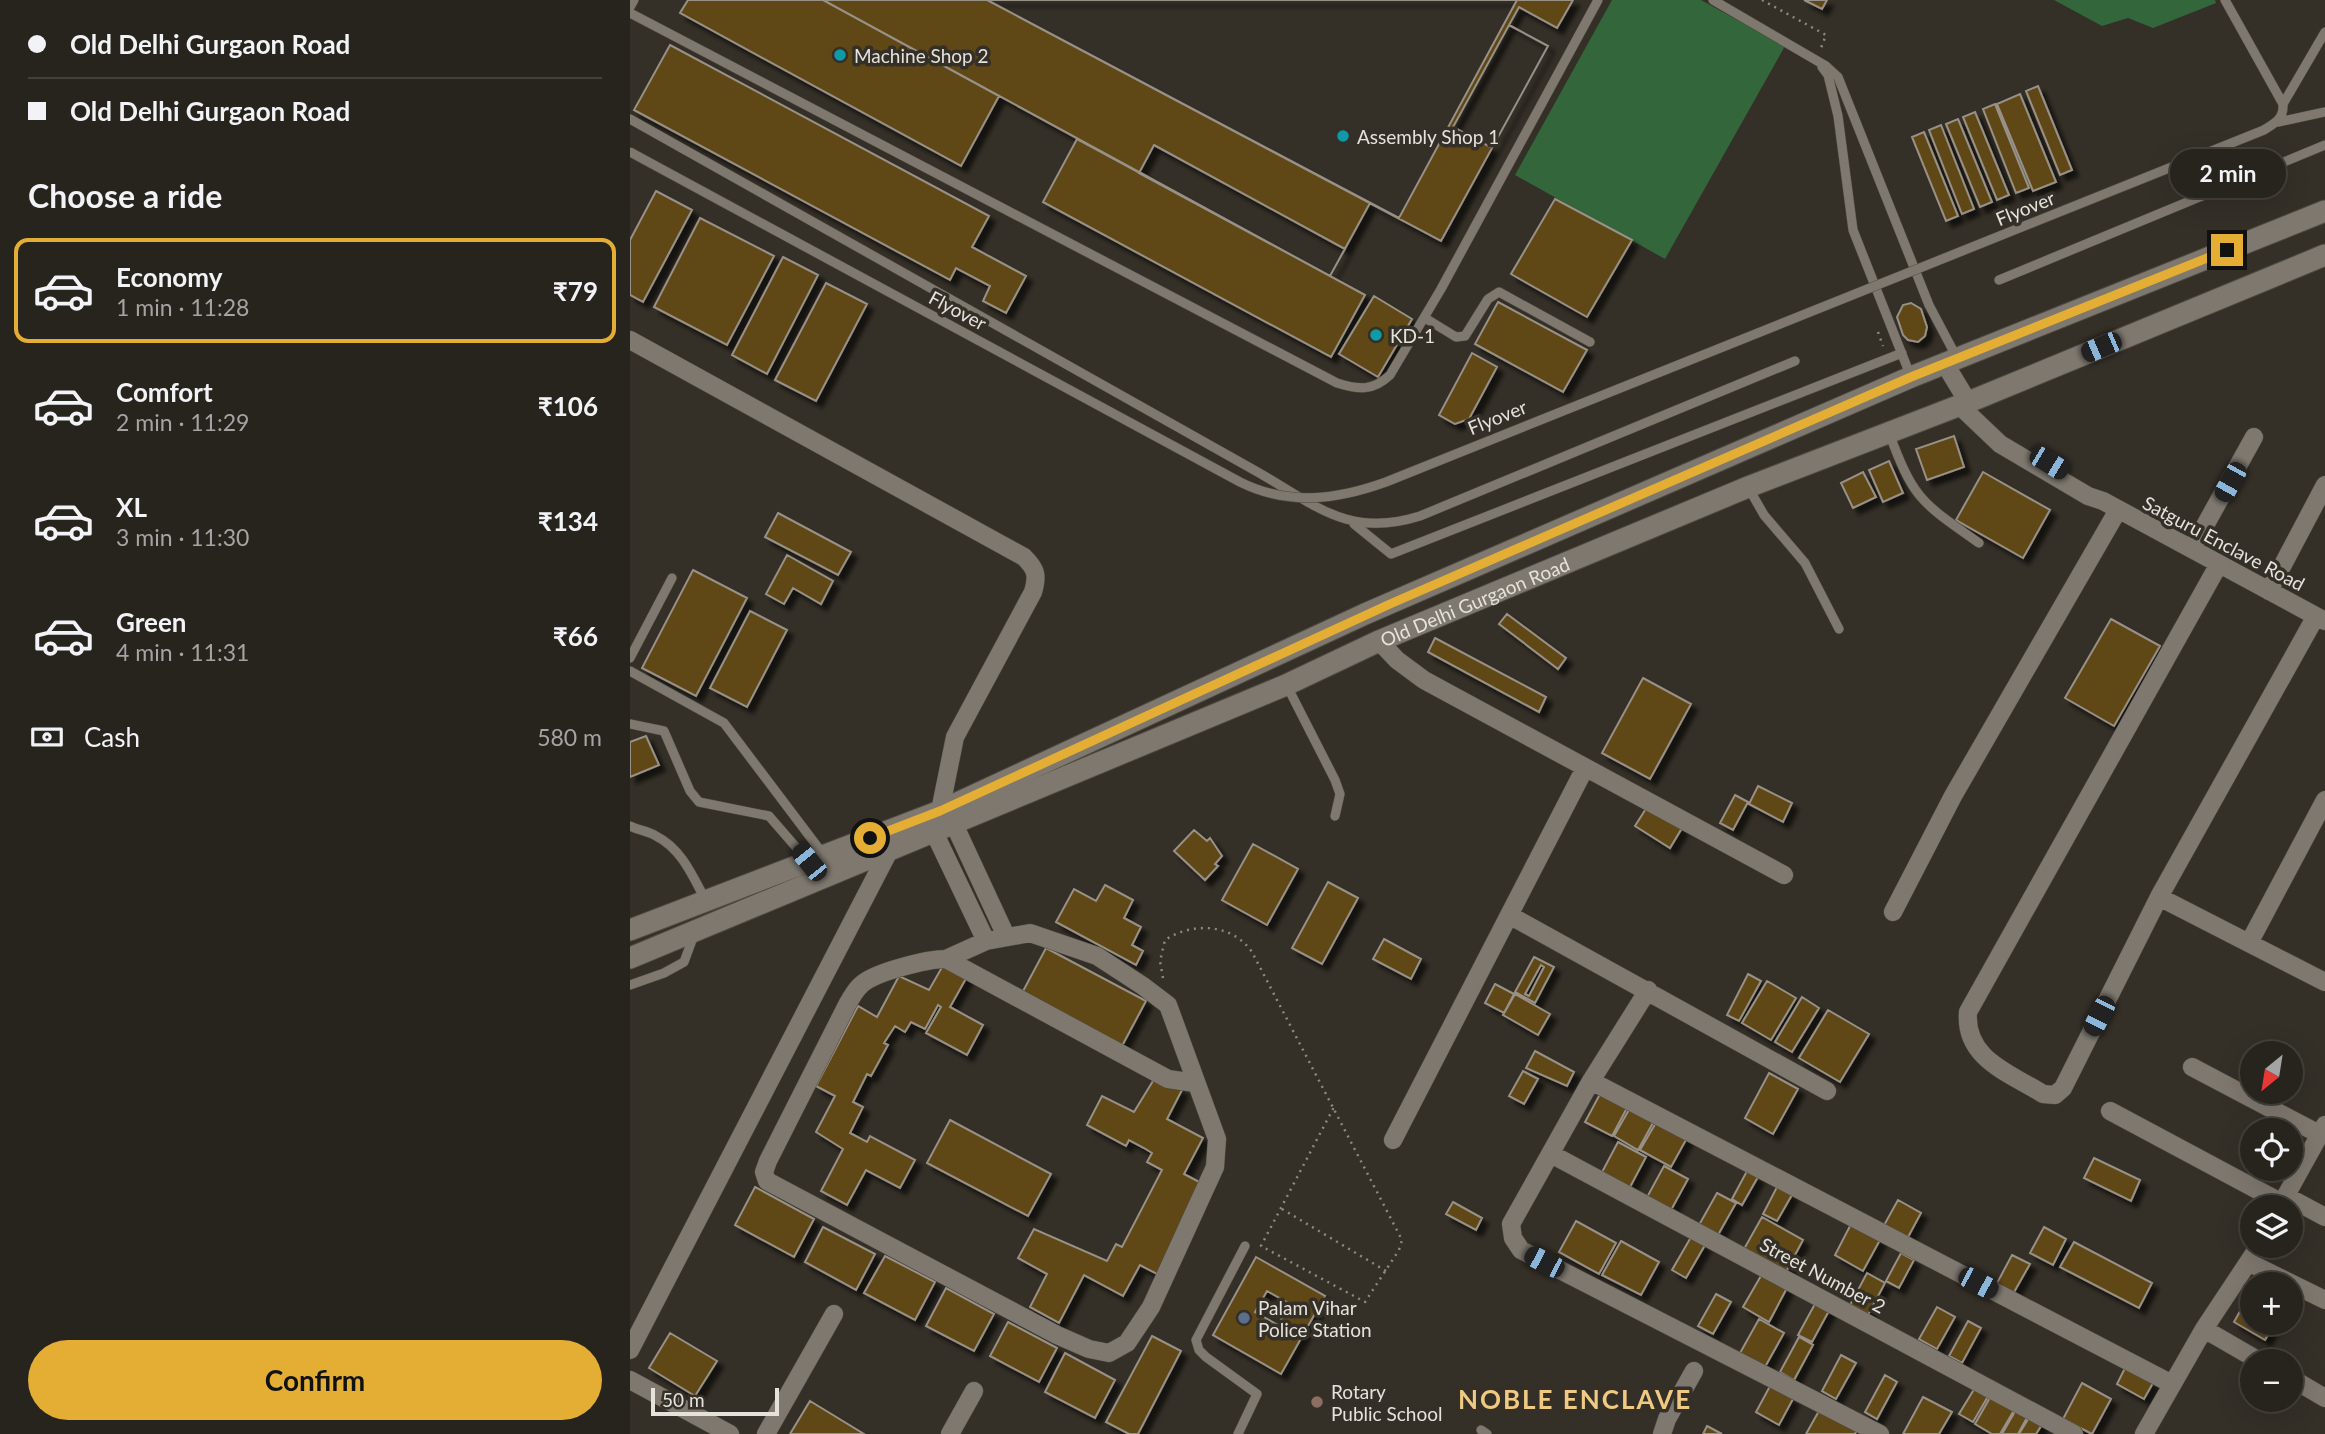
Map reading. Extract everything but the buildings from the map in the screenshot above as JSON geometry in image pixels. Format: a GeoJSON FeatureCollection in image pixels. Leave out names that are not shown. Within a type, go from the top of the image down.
{"type":"FeatureCollection","features":[{"type":"Feature","properties":{"kind":"main road","name":"Old Delhi Gurgaon Road"},"geometry":{"type":"LineString","coordinates":[[630,958],[890,849],[1314,638],[1911,377],[2325,211]]}},
{"type":"Feature","properties":{"kind":"main road","name":"Old Delhi Gurgaon Road"},"geometry":{"type":"LineString","coordinates":[[630,930],[816,859],[942,822],[1286,685],[1379,642],[1748,487],[1968,402],[2325,255]]}},
{"type":"Feature","properties":{"kind":"main road"},"geometry":{"type":"LineString","coordinates":[[1314,638],[1327,666]]}},
{"type":"Feature","properties":{"kind":"street"},"geometry":{"type":"LineString","coordinates":[[630,340],[1024,557],[1035,568],[1037,578],[1033,592],[955,737],[942,822],[986,941]]}},
{"type":"Feature","properties":{"kind":"street","name":"Satguru Enclave Road"},"geometry":{"type":"LineString","coordinates":[[1951,361],[1968,402],[1996,429],[2094,489],[2110,505],[2321,619]]}},
{"type":"Feature","properties":{"kind":"street"},"geometry":{"type":"LineString","coordinates":[[2192,549],[2255,437]]}},
{"type":"Feature","properties":{"kind":"street"},"geometry":{"type":"LineString","coordinates":[[2269,591],[2325,485]]}},
{"type":"Feature","properties":{"kind":"street"},"geometry":{"type":"LineString","coordinates":[[1893,912],[2110,505]]}},
{"type":"Feature","properties":{"kind":"street"},"geometry":{"type":"LineString","coordinates":[[2219,564],[1968,1012],[1966,1028],[1975,1050],[2043,1094],[2049,1096],[2060,1093],[2159,897],[2321,619]]}},
{"type":"Feature","properties":{"kind":"street"},"geometry":{"type":"LineString","coordinates":[[1379,642],[1418,676],[1784,875]]}},
{"type":"Feature","properties":{"kind":"street"},"geometry":{"type":"LineString","coordinates":[[1393,1140],[1585,768]]}},
{"type":"Feature","properties":{"kind":"street"},"geometry":{"type":"LineString","coordinates":[[2249,943],[2325,800]]}},
{"type":"Feature","properties":{"kind":"street"},"geometry":{"type":"LineString","coordinates":[[942,822],[1006,936]]}},
{"type":"Feature","properties":{"kind":"street"},"geometry":{"type":"LineString","coordinates":[[630,1350],[890,849]]}},
{"type":"Feature","properties":{"kind":"street"},"geometry":{"type":"LineString","coordinates":[[2159,897],[2324,980]]}},
{"type":"Feature","properties":{"kind":"street"},"geometry":{"type":"LineString","coordinates":[[1509,915],[1827,1091]]}},
{"type":"Feature","properties":{"kind":"street"},"geometry":{"type":"LineString","coordinates":[[1030,933],[1097,956],[1168,1005],[1217,1139],[1215,1167],[1151,1307],[1126,1343],[1110,1353],[1089,1349],[1057,1335],[767,1181],[764,1172],[848,1003],[862,983],[929,960],[946,960],[986,941],[1006,936],[1030,933]]}},
{"type":"Feature","properties":{"kind":"street"},"geometry":{"type":"LineString","coordinates":[[946,960],[1168,1079],[1195,1083]]}},
{"type":"Feature","properties":{"kind":"street"},"geometry":{"type":"LineString","coordinates":[[1648,990],[1591,1081],[1510,1224],[1513,1238],[1521,1250],[1880,1434]]}},
{"type":"Feature","properties":{"kind":"street"},"geometry":{"type":"LineString","coordinates":[[2193,1067],[2321,1137],[2286,1195]]}},
{"type":"Feature","properties":{"kind":"street"},"geometry":{"type":"LineString","coordinates":[[1591,1081],[2172,1384]]}},
{"type":"Feature","properties":{"kind":"street"},"geometry":{"type":"LineString","coordinates":[[2109,1111],[2269,1195]]}},
{"type":"Feature","properties":{"kind":"street","name":"Street Number 2"},"geometry":{"type":"LineString","coordinates":[[1551,1154],[2074,1434]]}},
{"type":"Feature","properties":{"kind":"street"},"geometry":{"type":"LineString","coordinates":[[2303,1209],[2325,1217]]}},
{"type":"Feature","properties":{"kind":"street"},"geometry":{"type":"LineString","coordinates":[[2144,1434],[2204,1329],[2253,1258]]}},
{"type":"Feature","properties":{"kind":"street"},"geometry":{"type":"LineString","coordinates":[[2250,1263],[2325,1300]]}},
{"type":"Feature","properties":{"kind":"street"},"geometry":{"type":"LineString","coordinates":[[766,1434],[834,1314]]}},
{"type":"Feature","properties":{"kind":"street"},"geometry":{"type":"LineString","coordinates":[[2204,1329],[2240,1350]]}},
{"type":"Feature","properties":{"kind":"street"},"geometry":{"type":"LineString","coordinates":[[1662,1434],[1667,1419],[1694,1371]]}},
{"type":"Feature","properties":{"kind":"street"},"geometry":{"type":"LineString","coordinates":[[630,1380],[730,1434]]}},
{"type":"Feature","properties":{"kind":"street"},"geometry":{"type":"LineString","coordinates":[[2303,1385],[2325,1398]]}},
{"type":"Feature","properties":{"kind":"street"},"geometry":{"type":"LineString","coordinates":[[950,1434],[974,1391]]}},
{"type":"Feature","properties":{"kind":"lane"},"geometry":{"type":"LineString","coordinates":[[630,7],[634,0]]}},
{"type":"Feature","properties":{"kind":"lane"},"geometry":{"type":"LineString","coordinates":[[630,13],[1337,383],[1355,389],[1378,386],[1390,375],[1425,318],[1598,0]]}},
{"type":"Feature","properties":{"kind":"lane"},"geometry":{"type":"LineString","coordinates":[[1713,0],[1834,71],[1844,87],[1951,361]]}},
{"type":"Feature","properties":{"kind":"lane"},"geometry":{"type":"LineString","coordinates":[[2225,0],[2283,104],[2284,112],[2278,122]]}},
{"type":"Feature","properties":{"kind":"lane"},"geometry":{"type":"LineString","coordinates":[[2283,104],[2325,32]]}},
{"type":"Feature","properties":{"kind":"lane"},"geometry":{"type":"LineString","coordinates":[[1815,61],[1828,75],[1832,86],[1853,230],[1911,377]]}},
{"type":"Feature","properties":{"kind":"lane","name":"Flyover"},"geometry":{"type":"LineString","coordinates":[[630,152],[1240,482],[1261,492],[1297,499],[1328,497],[1386,482],[2264,130],[2278,122],[2325,112]]}},
{"type":"Feature","properties":{"kind":"lane"},"geometry":{"type":"LineString","coordinates":[[630,119],[1254,470],[1352,522],[1391,554],[1902,353]]}},
{"type":"Feature","properties":{"kind":"lane"},"geometry":{"type":"LineString","coordinates":[[1998,280],[2325,145]]}},
{"type":"Feature","properties":{"kind":"lane"},"geometry":{"type":"LineString","coordinates":[[1425,318],[1456,337],[1465,336],[1488,299],[1499,292],[1590,342]]}},
{"type":"Feature","properties":{"kind":"lane"},"geometry":{"type":"LineString","coordinates":[[1352,522],[1381,526],[1420,516],[1795,361]]}},
{"type":"Feature","properties":{"kind":"lane"},"geometry":{"type":"LineString","coordinates":[[1888,432],[1905,477],[1919,499],[1979,543]]}},
{"type":"Feature","properties":{"kind":"lane"},"geometry":{"type":"LineString","coordinates":[[1748,487],[1764,515],[1805,563],[1839,629]]}},
{"type":"Feature","properties":{"kind":"lane"},"geometry":{"type":"LineString","coordinates":[[630,658],[672,578]]}},
{"type":"Feature","properties":{"kind":"lane"},"geometry":{"type":"LineString","coordinates":[[630,671],[724,723],[816,859]]}},
{"type":"Feature","properties":{"kind":"lane"},"geometry":{"type":"LineString","coordinates":[[1286,685],[1335,780],[1340,794],[1335,816]]}},
{"type":"Feature","properties":{"kind":"lane"},"geometry":{"type":"LineString","coordinates":[[630,724],[664,731],[690,792],[699,802],[769,816],[816,859]]}},
{"type":"Feature","properties":{"kind":"lane"},"geometry":{"type":"LineString","coordinates":[[630,826],[657,836],[683,857],[686,869],[706,901]]}},
{"type":"Feature","properties":{"kind":"lane"},"geometry":{"type":"LineString","coordinates":[[630,985],[664,973],[684,962],[695,933]]}},
{"type":"Feature","properties":{"kind":"lane"},"geometry":{"type":"LineString","coordinates":[[1238,1434],[1257,1394],[1206,1357],[1199,1350],[1196,1340],[1245,1246]]}},
{"type":"Feature","properties":{"kind":"path"},"geometry":{"type":"LineString","coordinates":[[1762,0],[1826,35],[1815,61]]}},
{"type":"Feature","properties":{"kind":"path"},"geometry":{"type":"LineString","coordinates":[[1875,326],[1887,359]]}},
{"type":"Feature","properties":{"kind":"path"},"geometry":{"type":"LineString","coordinates":[[1168,1005],[1160,961],[1165,940],[1181,929],[1219,930],[1239,937],[1252,952],[1306,1061],[1334,1107],[1402,1240],[1365,1303],[1261,1246],[1334,1107]]}},
{"type":"Feature","properties":{"kind":"path"},"geometry":{"type":"LineString","coordinates":[[1282,1209],[1386,1271]]}},
{"type":"Feature","properties":{"kind":"green space"},"geometry":{"type":"Polygon","coordinates":[[[1612,0],[1701,0],[1785,46],[1665,259],[1515,175],[1612,0]]]}},
{"type":"Feature","properties":{"kind":"green space"},"geometry":{"type":"Polygon","coordinates":[[[2054,0],[2215,0],[2216,3],[2153,28],[2128,18],[2102,26],[2054,0]]]}},
{"type":"Feature","properties":{"kind":"place","name":"Machine Shop 2"},"geometry":{"type":"Point","coordinates":[840,55]}},
{"type":"Feature","properties":{"kind":"place","name":"Assembly Shop 1"},"geometry":{"type":"Point","coordinates":[1343,136]}},
{"type":"Feature","properties":{"kind":"place","name":"KD-1"},"geometry":{"type":"Point","coordinates":[1376,335]}},
{"type":"Feature","properties":{"kind":"place","name":"Palam Vihar Police Station"},"geometry":{"type":"Point","coordinates":[1244,1318]}},
{"type":"Feature","properties":{"kind":"place","name":"Rotary Public School"},"geometry":{"type":"Point","coordinates":[1317,1402]}},
{"type":"Feature","properties":{"kind":"district","name":"NOBLE ENCLAVE"},"geometry":{"type":"Point","coordinates":[1575,1399]}},
{"type":"Feature","properties":{"kind":"route"},"geometry":{"type":"LineString","coordinates":[[870,838],[940,811],[1365,614],[1911,377],[2227,250]]}}]}
